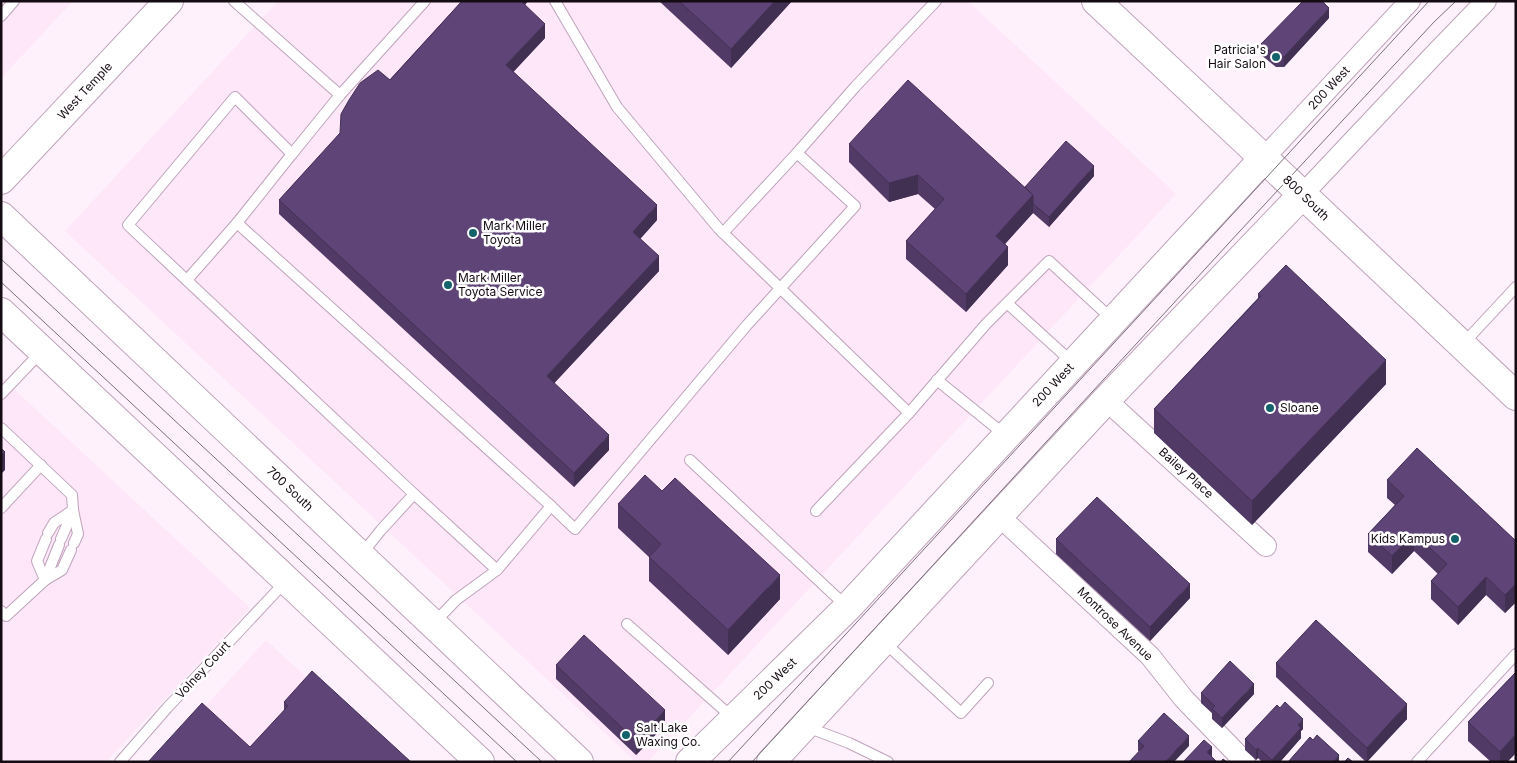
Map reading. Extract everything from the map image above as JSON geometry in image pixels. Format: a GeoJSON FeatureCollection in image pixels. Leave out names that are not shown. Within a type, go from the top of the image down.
{"type":"FeatureCollection","features":[{"type":"Feature","properties":{"kind":"street","name":"West Temple"},"geometry":{"type":"LineString","coordinates":[[1,180],[169,1]]}},
{"type":"Feature","properties":{"kind":"street","name":"200 West"},"geometry":{"type":"LineString","coordinates":[[690,762],[848,607],[1410,1]]}},
{"type":"Feature","properties":{"kind":"street"},"geometry":{"type":"LineString","coordinates":[[771,762],[1106,400],[1486,1]]}},
{"type":"Feature","properties":{"kind":"street","name":"800 South"},"geometry":{"type":"LineString","coordinates":[[1108,8],[1302,195],[1516,396]]}},
{"type":"Feature","properties":{"kind":"street","name":"700 South"},"geometry":{"type":"LineString","coordinates":[[1,216],[579,762]]}},
{"type":"Feature","properties":{"kind":"street"},"geometry":{"type":"LineString","coordinates":[[3,316],[43,350],[480,762]]}},
{"type":"Feature","properties":{"kind":"street","name":"Bailey Place"},"geometry":{"type":"LineString","coordinates":[[1106,400],[1266,546]]}},
{"type":"Feature","properties":{"kind":"street","name":"Montrose Avenue"},"geometry":{"type":"LineString","coordinates":[[999,516],[1150,656],[1184,699],[1245,762]]}},
{"type":"Feature","properties":{"kind":"lane"},"geometry":{"type":"LineString","coordinates":[[1,16],[14,1]]}},
{"type":"Feature","properties":{"kind":"lane"},"geometry":{"type":"LineString","coordinates":[[234,1],[340,95]]}},
{"type":"Feature","properties":{"kind":"lane"},"geometry":{"type":"LineString","coordinates":[[187,280],[238,223],[340,95],[425,1]]}},
{"type":"Feature","properties":{"kind":"lane"},"geometry":{"type":"LineString","coordinates":[[555,1],[617,107],[724,234],[909,413]]}},
{"type":"Feature","properties":{"kind":"lane"},"geometry":{"type":"LineString","coordinates":[[724,234],[855,87],[936,1]]}},
{"type":"Feature","properties":{"kind":"lane"},"geometry":{"type":"LineString","coordinates":[[292,154],[235,98],[128,225],[497,570]]}},
{"type":"Feature","properties":{"kind":"lane"},"geometry":{"type":"LineString","coordinates":[[238,223],[575,529],[747,325],[855,206],[797,153]]}},
{"type":"Feature","properties":{"kind":"lane"},"geometry":{"type":"LineString","coordinates":[[816,511],[909,413],[986,324],[1049,261],[1113,320]]}},
{"type":"Feature","properties":{"kind":"lane"},"geometry":{"type":"LineString","coordinates":[[1462,345],[1516,287]]}},
{"type":"Feature","properties":{"kind":"lane"},"geometry":{"type":"LineString","coordinates":[[1007,303],[1073,363]]}},
{"type":"Feature","properties":{"kind":"lane"},"geometry":{"type":"LineString","coordinates":[[1,394],[43,350]]}},
{"type":"Feature","properties":{"kind":"lane"},"geometry":{"type":"LineString","coordinates":[[937,380],[1006,436]]}},
{"type":"Feature","properties":{"kind":"lane"},"geometry":{"type":"LineString","coordinates":[[1,428],[72,495],[78,534],[62,570],[45,580],[6,616],[1,611]]}},
{"type":"Feature","properties":{"kind":"lane"},"geometry":{"type":"LineString","coordinates":[[690,460],[848,607]]}},
{"type":"Feature","properties":{"kind":"lane"},"geometry":{"type":"LineString","coordinates":[[1,508],[40,465]]}},
{"type":"Feature","properties":{"kind":"lane"},"geometry":{"type":"LineString","coordinates":[[361,556],[381,530],[414,494]]}},
{"type":"Feature","properties":{"kind":"lane"},"geometry":{"type":"LineString","coordinates":[[433,624],[456,600],[497,570],[551,506]]}},
{"type":"Feature","properties":{"kind":"lane"},"geometry":{"type":"LineString","coordinates":[[45,580],[37,561],[47,536],[54,523],[73,510]]}},
{"type":"Feature","properties":{"kind":"lane"},"geometry":{"type":"LineString","coordinates":[[45,580],[73,510]]}},
{"type":"Feature","properties":{"kind":"lane","name":"Volney Court"},"geometry":{"type":"LineString","coordinates":[[120,762],[167,708],[287,580]]}},
{"type":"Feature","properties":{"kind":"lane"},"geometry":{"type":"LineString","coordinates":[[627,624],[734,719]]}},
{"type":"Feature","properties":{"kind":"lane"},"geometry":{"type":"LineString","coordinates":[[883,641],[961,713],[988,683]]}},
{"type":"Feature","properties":{"kind":"lane"},"geometry":{"type":"LineString","coordinates":[[1417,762],[1516,654]]}},
{"type":"Feature","properties":{"kind":"lane"},"geometry":{"type":"LineString","coordinates":[[804,725],[849,743],[888,762]]}},
{"type":"Feature","properties":{"kind":"shaded area"},"geometry":{"type":"Polygon","coordinates":[[[1,1],[73,1],[1,78],[1,1]]]}},
{"type":"Feature","properties":{"kind":"shaded area"},"geometry":{"type":"Polygon","coordinates":[[[278,1],[968,1],[1176,194],[648,762],[636,762],[65,231],[278,1]]]}},
{"type":"Feature","properties":{"kind":"shaded area"},"geometry":{"type":"Polygon","coordinates":[[[1,377],[250,608],[106,762],[1,762],[1,377]]]}},
{"type":"Feature","properties":{"kind":"shaded area"},"geometry":{"type":"Polygon","coordinates":[[[266,640],[398,762],[154,762],[266,640]]]}},
{"type":"Feature","properties":{"kind":"building","name":"Mark Miller Toyota"},"geometry":{"type":"Polygon","coordinates":[[[462,1],[521,1],[545,24],[506,65],[657,205],[633,232],[659,256],[547,376],[609,435],[574,473],[279,200],[340,133],[341,114],[360,83],[378,70],[390,80],[462,1]]]}},
{"type":"Feature","properties":{"kind":"building"},"geometry":{"type":"Polygon","coordinates":[[[679,1],[775,1],[731,49],[679,1]]]}},
{"type":"Feature","properties":{"kind":"building"},"geometry":{"type":"Polygon","coordinates":[[[1303,1],[1322,1],[1329,8],[1284,57],[1276,57],[1261,44],[1303,1]]]}},
{"type":"Feature","properties":{"kind":"building"},"geometry":{"type":"Polygon","coordinates":[[[908,80],[1033,195],[996,236],[1008,247],[966,294],[906,241],[944,199],[918,175],[889,183],[849,144],[908,80]]]}},
{"type":"Feature","properties":{"kind":"building"},"geometry":{"type":"Polygon","coordinates":[[[1066,141],[1094,166],[1049,217],[1033,204],[1033,195],[1025,187],[1066,141]]]}},
{"type":"Feature","properties":{"kind":"building","name":"Sloane"},"geometry":{"type":"Polygon","coordinates":[[[1286,265],[1386,360],[1252,501],[1154,409],[1261,296],[1258,294],[1286,265]]]}},
{"type":"Feature","properties":{"kind":"building"},"geometry":{"type":"Polygon","coordinates":[[[1,448],[5,452],[1,456],[1,448]]]}},
{"type":"Feature","properties":{"kind":"building"},"geometry":{"type":"Polygon","coordinates":[[[1417,448],[1516,541],[1516,584],[1505,595],[1486,577],[1458,607],[1431,581],[1447,564],[1414,533],[1392,556],[1368,534],[1404,496],[1387,480],[1417,448]]]}},
{"type":"Feature","properties":{"kind":"building"},"geometry":{"type":"Polygon","coordinates":[[[645,475],[662,491],[675,478],[780,575],[728,630],[649,557],[661,544],[618,504],[645,475]]]}},
{"type":"Feature","properties":{"kind":"building"},"geometry":{"type":"Polygon","coordinates":[[[1097,497],[1190,584],[1150,627],[1056,539],[1097,497]]]}},
{"type":"Feature","properties":{"kind":"building"},"geometry":{"type":"Polygon","coordinates":[[[1316,620],[1407,704],[1367,748],[1276,663],[1316,620]]]}},
{"type":"Feature","properties":{"kind":"building"},"geometry":{"type":"Polygon","coordinates":[[[584,635],[665,710],[636,741],[556,665],[584,635]]]}},
{"type":"Feature","properties":{"kind":"building"},"geometry":{"type":"Polygon","coordinates":[[[1230,661],[1254,684],[1222,718],[1212,709],[1215,706],[1201,693],[1230,661]]]}},
{"type":"Feature","properties":{"kind":"building"},"geometry":{"type":"Polygon","coordinates":[[[312,671],[411,762],[148,762],[202,703],[250,747],[288,706],[284,702],[312,671]]]}},
{"type":"Feature","properties":{"kind":"building"},"geometry":{"type":"Polygon","coordinates":[[[1516,672],[1516,734],[1500,752],[1468,722],[1516,672]]]}},
{"type":"Feature","properties":{"kind":"building"},"geometry":{"type":"Polygon","coordinates":[[[1285,702],[1303,719],[1298,725],[1301,728],[1272,760],[1258,748],[1256,750],[1245,739],[1277,705],[1280,708],[1285,702]]]}},
{"type":"Feature","properties":{"kind":"building"},"geometry":{"type":"Polygon","coordinates":[[[1164,713],[1189,736],[1165,762],[1129,762],[1144,746],[1138,741],[1164,713]]]}},
{"type":"Feature","properties":{"kind":"building"},"geometry":{"type":"Polygon","coordinates":[[[1317,735],[1339,755],[1333,762],[1288,762],[1310,737],[1313,740],[1317,735]]]}},
{"type":"Feature","properties":{"kind":"building"},"geometry":{"type":"Polygon","coordinates":[[[1204,740],[1212,747],[1207,752],[1217,762],[1183,762],[1204,740]]]}},
{"type":"Feature","properties":{"kind":"building"},"geometry":{"type":"Polygon","coordinates":[[[1348,758],[1353,762],[1344,762],[1348,758]]]}},
{"type":"Feature","properties":{"kind":"tram line"},"geometry":{"type":"LineString","coordinates":[[728,762],[1429,1]]}},
{"type":"Feature","properties":{"kind":"tram line"},"geometry":{"type":"LineString","coordinates":[[752,762],[1240,231],[1434,22],[1456,1]]}},
{"type":"Feature","properties":{"kind":"tram line"},"geometry":{"type":"LineString","coordinates":[[1,259],[542,762]]}},
{"type":"Feature","properties":{"kind":"tram line"},"geometry":{"type":"LineString","coordinates":[[1,282],[517,762]]}},
{"type":"Feature","properties":{"kind":"place","name":"Patricia's Hair Salon"},"geometry":{"type":"Point","coordinates":[1276,57]}},
{"type":"Feature","properties":{"kind":"place","name":"Mark Miller Toyota"},"geometry":{"type":"Point","coordinates":[473,233]}},
{"type":"Feature","properties":{"kind":"place","name":"Mark Miller Toyota Service"},"geometry":{"type":"Point","coordinates":[448,285]}},
{"type":"Feature","properties":{"kind":"place","name":"Sloane"},"geometry":{"type":"Point","coordinates":[1270,408]}},
{"type":"Feature","properties":{"kind":"place","name":"Kids Kampus"},"geometry":{"type":"Point","coordinates":[1455,539]}},
{"type":"Feature","properties":{"kind":"place","name":"Salt Lake Waxing Co."},"geometry":{"type":"Point","coordinates":[626,735]}}]}
